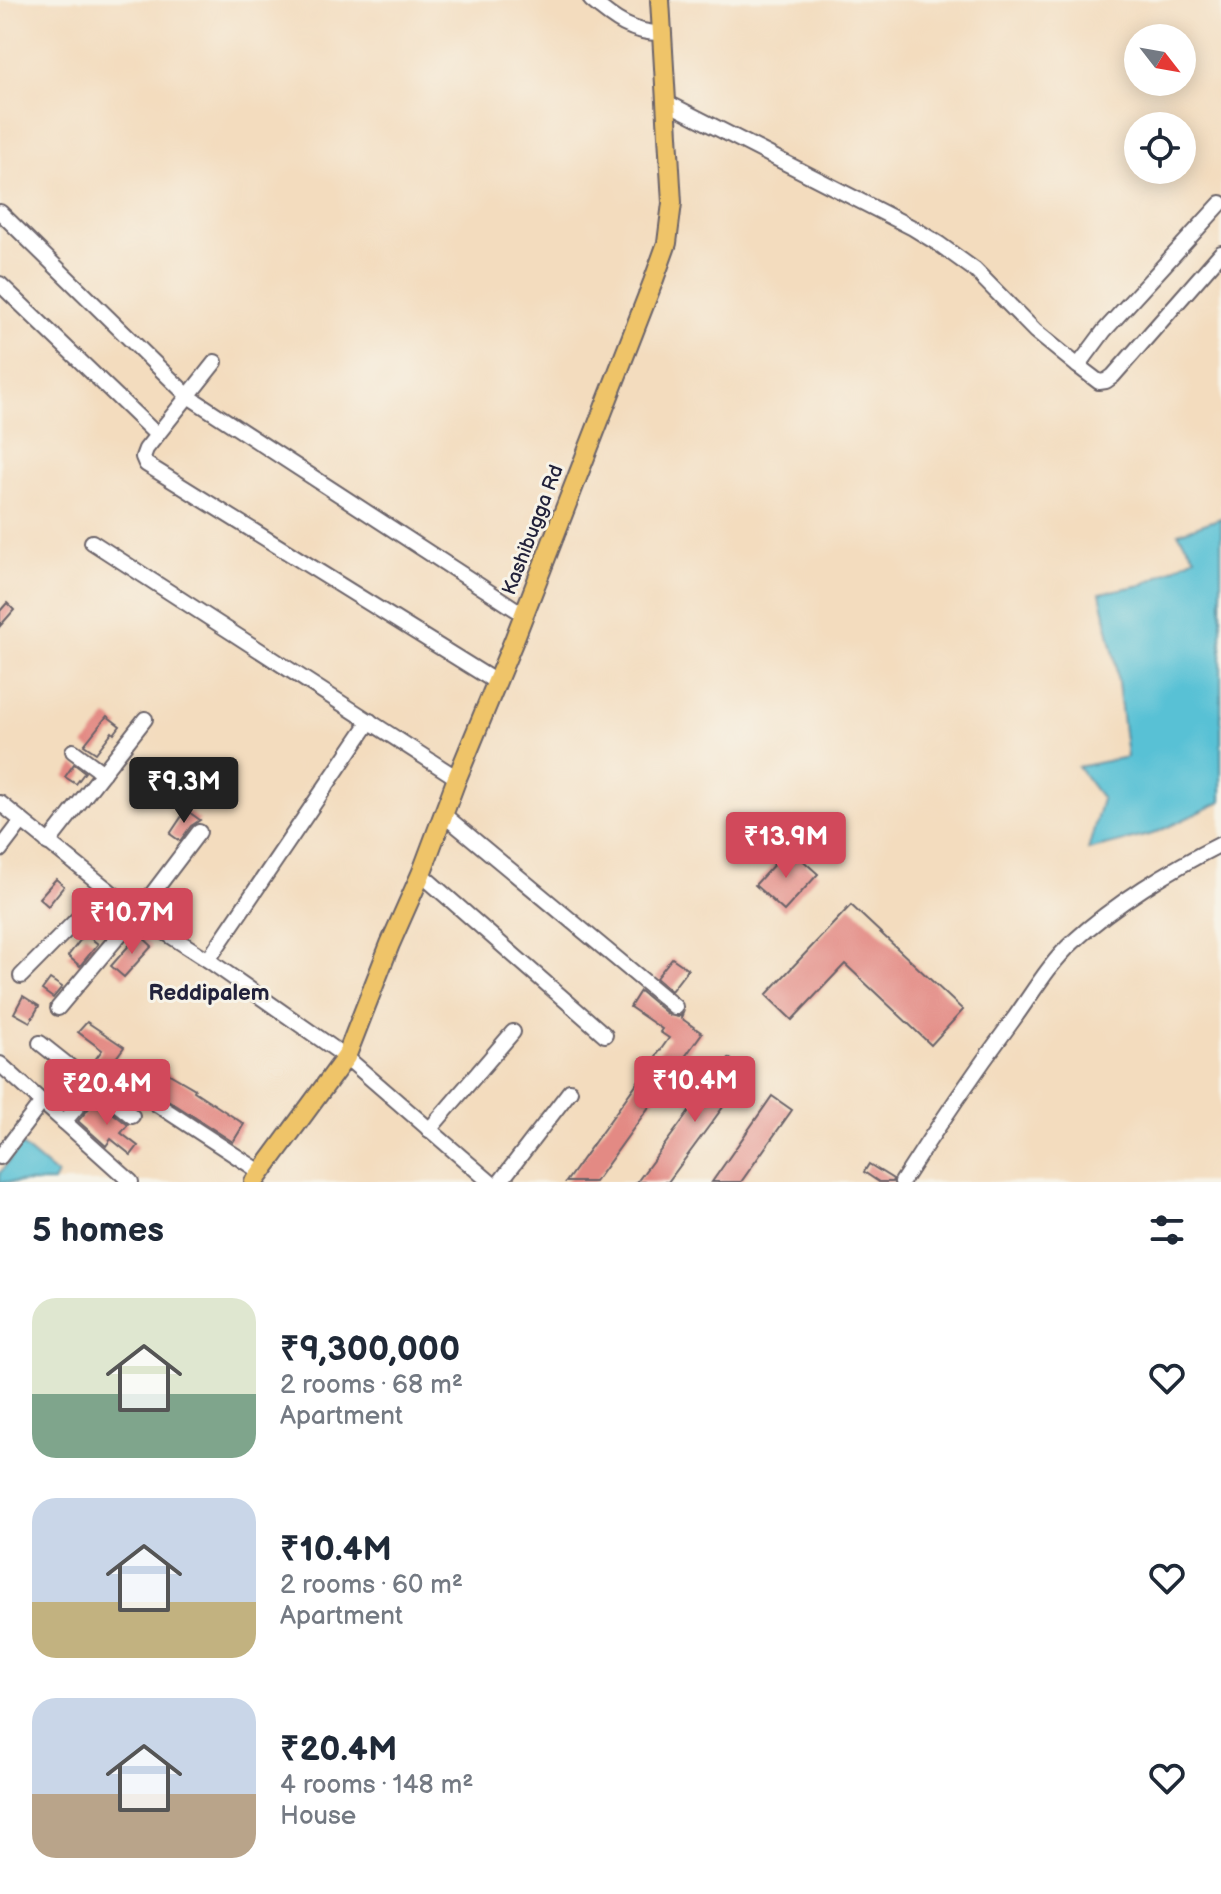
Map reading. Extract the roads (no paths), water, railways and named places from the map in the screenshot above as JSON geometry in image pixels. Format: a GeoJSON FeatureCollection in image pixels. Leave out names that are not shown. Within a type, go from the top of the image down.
{"type":"FeatureCollection","features":[{"type":"Feature","properties":{"kind":"main road","name":"Kashibugga Rd"},"geometry":{"type":"LineString","coordinates":[[258,1177],[346,1057],[421,874],[667,243],[672,203],[660,0]]}},
{"type":"Feature","properties":{"kind":"street"},"geometry":{"type":"LineString","coordinates":[[591,0],[629,28],[649,34],[663,33]]}},
{"type":"Feature","properties":{"kind":"street"},"geometry":{"type":"LineString","coordinates":[[666,102],[939,244],[975,270],[1035,331],[1099,382],[1113,376],[1221,253]]}},
{"type":"Feature","properties":{"kind":"street"},"geometry":{"type":"LineString","coordinates":[[1078,366],[1104,331],[1221,203]]}},
{"type":"Feature","properties":{"kind":"street"},"geometry":{"type":"LineString","coordinates":[[0,212],[188,396],[523,614]]}},
{"type":"Feature","properties":{"kind":"street"},"geometry":{"type":"LineString","coordinates":[[0,284],[157,435]]}},
{"type":"Feature","properties":{"kind":"street"},"geometry":{"type":"LineString","coordinates":[[215,362],[146,449],[143,457],[146,464],[496,682]]}},
{"type":"Feature","properties":{"kind":"street"},"geometry":{"type":"LineString","coordinates":[[92,542],[457,778]]}},
{"type":"Feature","properties":{"kind":"street"},"geometry":{"type":"LineString","coordinates":[[48,843],[145,719]]}},
{"type":"Feature","properties":{"kind":"street"},"geometry":{"type":"LineString","coordinates":[[208,960],[370,721]]}},
{"type":"Feature","properties":{"kind":"street"},"geometry":{"type":"LineString","coordinates":[[73,751],[103,773]]}},
{"type":"Feature","properties":{"kind":"street"},"geometry":{"type":"LineString","coordinates":[[0,803],[137,914],[346,1057],[490,1182]]}},
{"type":"Feature","properties":{"kind":"street"},"geometry":{"type":"LineString","coordinates":[[444,815],[675,1007]]}},
{"type":"Feature","properties":{"kind":"street"},"geometry":{"type":"LineString","coordinates":[[0,850],[22,821]]}},
{"type":"Feature","properties":{"kind":"street"},"geometry":{"type":"LineString","coordinates":[[58,1008],[137,914],[199,832]]}},
{"type":"Feature","properties":{"kind":"street"},"geometry":{"type":"LineString","coordinates":[[902,1182],[961,1092],[1052,965],[1071,944],[1169,873],[1221,844]]}},
{"type":"Feature","properties":{"kind":"street"},"geometry":{"type":"LineString","coordinates":[[421,874],[605,1035]]}},
{"type":"Feature","properties":{"kind":"street"},"geometry":{"type":"LineString","coordinates":[[21,976],[107,889]]}},
{"type":"Feature","properties":{"kind":"street"},"geometry":{"type":"LineString","coordinates":[[429,1130],[513,1032]]}},
{"type":"Feature","properties":{"kind":"street"},"geometry":{"type":"LineString","coordinates":[[40,1043],[132,1116]]}},
{"type":"Feature","properties":{"kind":"street"},"geometry":{"type":"LineString","coordinates":[[0,1064],[131,1182]]}},
{"type":"Feature","properties":{"kind":"street"},"geometry":{"type":"LineString","coordinates":[[64,1122],[95,1086]]}},
{"type":"Feature","properties":{"kind":"street"},"geometry":{"type":"LineString","coordinates":[[500,1182],[570,1091]]}},
{"type":"Feature","properties":{"kind":"street"},"geometry":{"type":"LineString","coordinates":[[0,1157],[42,1102]]}},
{"type":"Feature","properties":{"kind":"street"},"geometry":{"type":"LineString","coordinates":[[155,1103],[258,1177]]}},
{"type":"Feature","properties":{"kind":"water"},"geometry":{"type":"Polygon","coordinates":[[[1221,518],[1221,802],[1153,834],[1088,850],[1102,799],[1078,767],[1127,757],[1115,659],[1100,593],[1142,585],[1195,557],[1178,533],[1221,518]]]}},
{"type":"Feature","properties":{"kind":"water"},"geometry":{"type":"Polygon","coordinates":[[[21,1145],[57,1175],[53,1182],[0,1182],[0,1173],[21,1145]]]}},
{"type":"Feature","properties":{"kind":"district","name":"Reddipalem"},"geometry":{"type":"Point","coordinates":[209,993]}}]}
